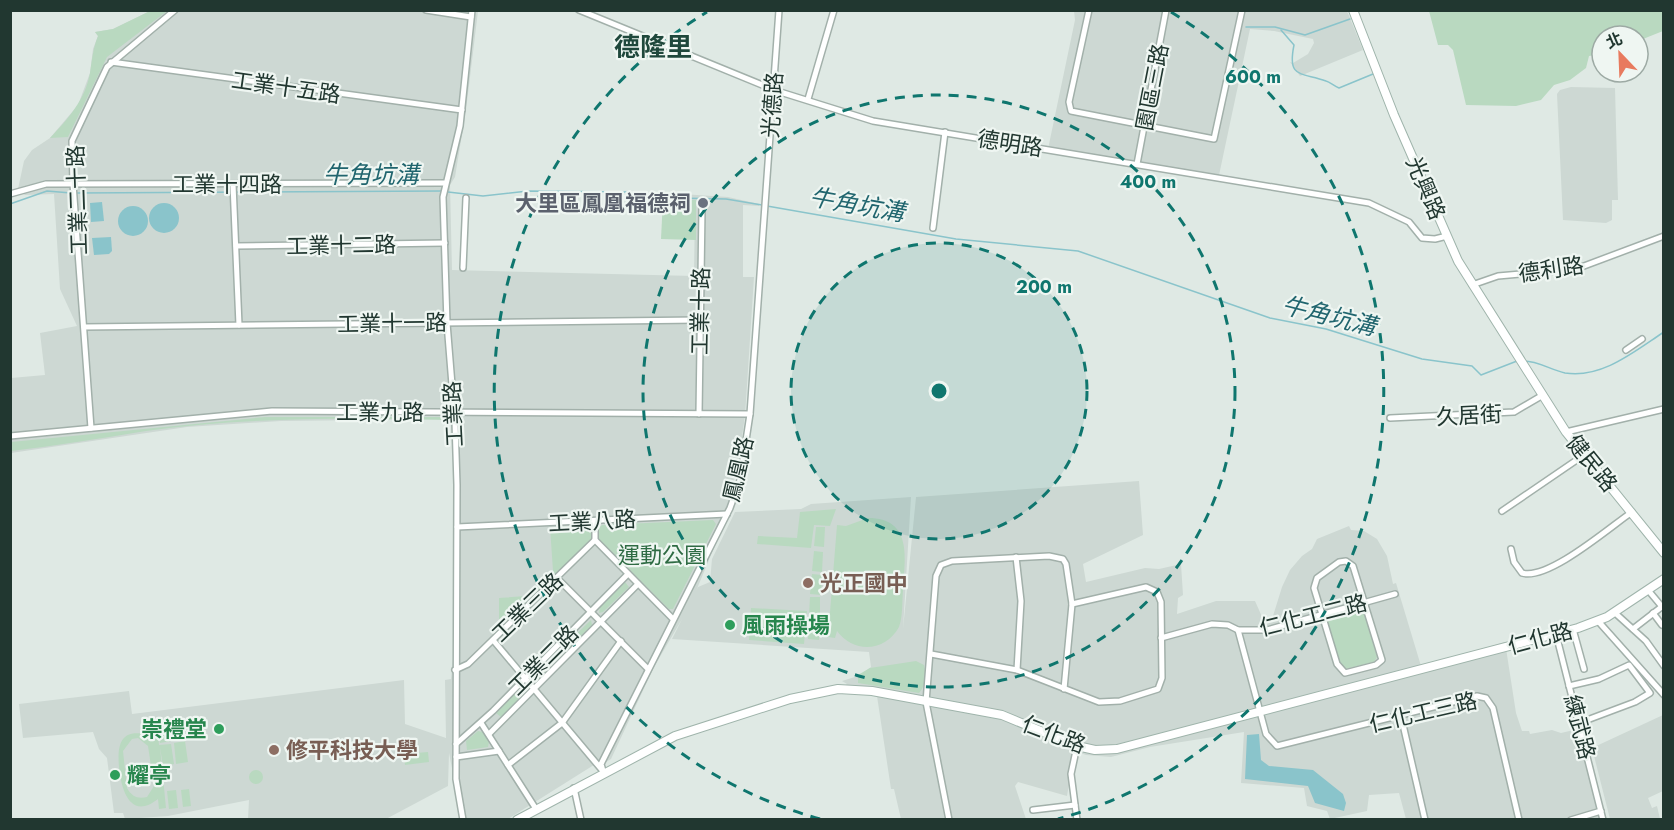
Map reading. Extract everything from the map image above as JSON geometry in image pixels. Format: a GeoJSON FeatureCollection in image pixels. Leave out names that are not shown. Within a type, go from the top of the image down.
{"type":"FeatureCollection","features":[{"type":"Feature","properties":{"kind":"main road","name":"光興路"},"geometry":{"type":"LineString","coordinates":[[1353,10],[1394,115],[1447,236],[1472,285],[1527,368]]}},
{"type":"Feature","properties":{"kind":"main road","name":"健民路"},"geometry":{"type":"LineString","coordinates":[[1527,368],[1566,432],[1664,553]]}},
{"type":"Feature","properties":{"kind":"main road","name":"仁化路"},"geometry":{"type":"LineString","coordinates":[[517,819],[603,771],[682,733],[811,693],[848,688],[926,702],[1011,718],[1077,746],[1095,750],[1117,749],[1557,634],[1598,621],[1664,579]]}},
{"type":"Feature","properties":{"kind":"street","name":"工業二十路"},"geometry":{"type":"LineString","coordinates":[[91,428],[73,185],[72,141],[111,62],[175,10]]}},
{"type":"Feature","properties":{"kind":"street"},"geometry":{"type":"LineString","coordinates":[[426,10],[472,14]]}},
{"type":"Feature","properties":{"kind":"street","name":"德明路"},"geometry":{"type":"LineString","coordinates":[[579,10],[773,88],[873,121],[1369,203],[1409,222],[1422,238],[1435,239],[1447,236]]}},
{"type":"Feature","properties":{"kind":"street","name":"光德路"},"geometry":{"type":"LineString","coordinates":[[764,208],[779,10]]}},
{"type":"Feature","properties":{"kind":"street"},"geometry":{"type":"LineString","coordinates":[[808,99],[834,10]]}},
{"type":"Feature","properties":{"kind":"street"},"geometry":{"type":"LineString","coordinates":[[1089,10],[1069,108],[1073,113],[1214,139],[1242,10]]}},
{"type":"Feature","properties":{"kind":"street","name":"園區三路"},"geometry":{"type":"LineString","coordinates":[[1137,164],[1166,10]]}},
{"type":"Feature","properties":{"kind":"street","name":"工業路"},"geometry":{"type":"LineString","coordinates":[[463,819],[457,786],[456,757],[457,527],[454,412],[447,323],[443,197],[444,184],[457,142],[472,14]]}},
{"type":"Feature","properties":{"kind":"street","name":"工業十五路"},"geometry":{"type":"LineString","coordinates":[[111,62],[462,110]]}},
{"type":"Feature","properties":{"kind":"street"},"geometry":{"type":"LineString","coordinates":[[933,228],[945,132]]}},
{"type":"Feature","properties":{"kind":"street","name":"工業十四路"},"geometry":{"type":"LineString","coordinates":[[10,194],[38,185],[444,184]]}},
{"type":"Feature","properties":{"kind":"street"},"geometry":{"type":"LineString","coordinates":[[233,186],[239,325]]}},
{"type":"Feature","properties":{"kind":"street"},"geometry":{"type":"LineString","coordinates":[[463,268],[466,198]]}},
{"type":"Feature","properties":{"kind":"street","name":"鳳凰路"},"geometry":{"type":"LineString","coordinates":[[603,771],[601,764],[727,514],[740,480],[750,414],[764,208]]}},
{"type":"Feature","properties":{"kind":"street","name":"工業十路"},"geometry":{"type":"LineString","coordinates":[[699,414],[702,209]]}},
{"type":"Feature","properties":{"kind":"street","name":"德利路"},"geometry":{"type":"LineString","coordinates":[[1472,285],[1498,276],[1576,269],[1664,236]]}},
{"type":"Feature","properties":{"kind":"street","name":"工業十二路"},"geometry":{"type":"LineString","coordinates":[[236,246],[445,243]]}},
{"type":"Feature","properties":{"kind":"street","name":"工業十一路"},"geometry":{"type":"LineString","coordinates":[[84,327],[699,320]]}},
{"type":"Feature","properties":{"kind":"street"},"geometry":{"type":"LineString","coordinates":[[1626,350],[1642,339]]}},
{"type":"Feature","properties":{"kind":"street","name":"久居街"},"geometry":{"type":"LineString","coordinates":[[1389,418],[1514,412],[1543,394]]}},
{"type":"Feature","properties":{"kind":"street"},"geometry":{"type":"LineString","coordinates":[[1566,432],[1664,409]]}},
{"type":"Feature","properties":{"kind":"street","name":"工業九路"},"geometry":{"type":"LineString","coordinates":[[10,436],[272,411],[750,414]]}},
{"type":"Feature","properties":{"kind":"street"},"geometry":{"type":"LineString","coordinates":[[1502,511],[1584,455]]}},
{"type":"Feature","properties":{"kind":"street"},"geometry":{"type":"LineString","coordinates":[[1511,549],[1522,573],[1544,570],[1562,562],[1632,512]]}},
{"type":"Feature","properties":{"kind":"street","name":"工業八路"},"geometry":{"type":"LineString","coordinates":[[457,527],[727,514]]}},
{"type":"Feature","properties":{"kind":"street"},"geometry":{"type":"LineString","coordinates":[[595,521],[595,540],[673,619]]}},
{"type":"Feature","properties":{"kind":"street","name":"工業三路"},"geometry":{"type":"LineString","coordinates":[[455,670],[468,664],[595,540]]}},
{"type":"Feature","properties":{"kind":"street"},"geometry":{"type":"LineString","coordinates":[[949,819],[926,702],[936,576],[941,565],[952,561],[1016,557],[1053,556],[1063,559],[1067,569],[1072,604],[1064,689]]}},
{"type":"Feature","properties":{"kind":"street"},"geometry":{"type":"LineString","coordinates":[[1016,557],[1021,601],[1017,669]]}},
{"type":"Feature","properties":{"kind":"street"},"geometry":{"type":"LineString","coordinates":[[1339,562],[1352,564],[1382,660],[1376,665],[1345,673],[1339,670],[1322,615],[1314,588],[1315,580],[1339,562]]}},
{"type":"Feature","properties":{"kind":"street","name":"工業二路"},"geometry":{"type":"LineString","coordinates":[[456,744],[481,723],[628,574]]}},
{"type":"Feature","properties":{"kind":"street"},"geometry":{"type":"LineString","coordinates":[[557,578],[648,669]]}},
{"type":"Feature","properties":{"kind":"street","name":"工業二路"},"geometry":{"type":"LineString","coordinates":[[489,734],[638,584]]}},
{"type":"Feature","properties":{"kind":"street"},"geometry":{"type":"LineString","coordinates":[[931,654],[1017,669],[1090,701],[1106,703],[1155,691],[1162,681],[1160,598],[1150,587],[1072,604]]}},
{"type":"Feature","properties":{"kind":"street"},"geometry":{"type":"LineString","coordinates":[[1633,629],[1663,607],[1648,590]]}},
{"type":"Feature","properties":{"kind":"street","name":"仁化工二路"},"geometry":{"type":"LineString","coordinates":[[1161,638],[1212,624],[1261,632],[1395,594]]}},
{"type":"Feature","properties":{"kind":"street"},"geometry":{"type":"LineString","coordinates":[[1614,612],[1646,641],[1664,666]]}},
{"type":"Feature","properties":{"kind":"street"},"geometry":{"type":"LineString","coordinates":[[1653,613],[1662,625]]}},
{"type":"Feature","properties":{"kind":"street"},"geometry":{"type":"LineString","coordinates":[[1598,621],[1664,694]]}},
{"type":"Feature","properties":{"kind":"street"},"geometry":{"type":"LineString","coordinates":[[1573,629],[1584,669]]}},
{"type":"Feature","properties":{"kind":"street"},"geometry":{"type":"LineString","coordinates":[[1238,630],[1260,711]]}},
{"type":"Feature","properties":{"kind":"street","name":"練武路"},"geometry":{"type":"LineString","coordinates":[[1557,634],[1603,819]]}},
{"type":"Feature","properties":{"kind":"street"},"geometry":{"type":"LineString","coordinates":[[493,639],[603,771]]}},
{"type":"Feature","properties":{"kind":"street"},"geometry":{"type":"LineString","coordinates":[[508,765],[562,723],[621,641]]}},
{"type":"Feature","properties":{"kind":"street"},"geometry":{"type":"LineString","coordinates":[[1569,686],[1599,679],[1629,665],[1650,693],[1635,702],[1579,723]]}},
{"type":"Feature","properties":{"kind":"street","name":"仁化工三路"},"geometry":{"type":"LineString","coordinates":[[1260,711],[1269,739],[1280,747],[1477,696],[1489,700],[1519,819]]}},
{"type":"Feature","properties":{"kind":"street"},"geometry":{"type":"LineString","coordinates":[[1401,716],[1425,819]]}},
{"type":"Feature","properties":{"kind":"street"},"geometry":{"type":"LineString","coordinates":[[481,723],[536,809]]}},
{"type":"Feature","properties":{"kind":"street"},"geometry":{"type":"LineString","coordinates":[[1077,746],[1071,774],[1077,819]]}},
{"type":"Feature","properties":{"kind":"street"},"geometry":{"type":"LineString","coordinates":[[456,757],[499,751]]}},
{"type":"Feature","properties":{"kind":"street"},"geometry":{"type":"LineString","coordinates":[[574,788],[581,819]]}},
{"type":"Feature","properties":{"kind":"street"},"geometry":{"type":"LineString","coordinates":[[1033,810],[1075,805]]}},
{"type":"Feature","properties":{"kind":"street"},"geometry":{"type":"LineString","coordinates":[[1570,819],[1601,811]]}},
{"type":"Feature","properties":{"kind":"shaded area"},"geometry":{"type":"Polygon","coordinates":[[[150,11],[478,11],[466,110],[455,177],[450,185],[452,270],[694,276],[695,206],[680,198],[650,192],[728,197],[759,204],[759,206],[743,205],[743,277],[754,277],[745,416],[738,464],[724,524],[696,591],[698,587],[710,582],[712,559],[735,512],[801,509],[811,504],[911,497],[903,629],[916,497],[1139,481],[1143,535],[1083,564],[1086,582],[1145,568],[1159,569],[1181,564],[1183,595],[1178,598],[1177,614],[1216,601],[1255,601],[1263,619],[1273,616],[1290,570],[1302,556],[1312,549],[1317,539],[1349,526],[1351,530],[1364,531],[1377,539],[1387,556],[1393,584],[1396,583],[1421,666],[1505,642],[1516,713],[1522,731],[1529,731],[1530,734],[1552,730],[1561,733],[1578,729],[1601,819],[1406,819],[1399,793],[1369,795],[1367,811],[1330,819],[1327,811],[1307,806],[1304,788],[1241,783],[1244,732],[1150,747],[1111,757],[1086,755],[1075,751],[1067,796],[1018,782],[1015,786],[1026,819],[901,819],[894,789],[891,789],[877,696],[837,691],[847,684],[842,681],[858,676],[871,667],[869,652],[672,639],[682,619],[654,667],[611,759],[599,766],[597,763],[508,819],[462,819],[449,753],[448,786],[386,819],[248,819],[249,800],[168,816],[125,819],[123,813],[114,813],[107,758],[99,749],[93,732],[23,738],[19,704],[129,691],[132,714],[404,680],[405,724],[446,738],[445,680],[451,679],[456,629],[455,419],[281,421],[187,427],[11,453],[11,378],[45,375],[40,333],[77,326],[60,289],[54,194],[25,195],[18,189],[24,161],[32,150],[50,138],[78,105],[90,73],[93,49],[98,36],[95,32],[113,29],[150,11]]]}},
{"type":"Feature","properties":{"kind":"shaded area"},"geometry":{"type":"Polygon","coordinates":[[[1074,11],[1347,11],[1363,50],[1300,76],[1290,62],[1293,63],[1308,54],[1314,43],[1313,39],[1250,29],[1218,180],[1048,149],[1075,20],[1074,11]]]}},
{"type":"Feature","properties":{"kind":"shaded area"},"geometry":{"type":"Polygon","coordinates":[[[1571,87],[1615,88],[1618,200],[1612,200],[1612,220],[1606,223],[1563,220],[1557,94],[1560,90],[1571,87]]]}},
{"type":"Feature","properties":{"kind":"shaded area"},"geometry":{"type":"Polygon","coordinates":[[[1663,715],[1663,791],[1648,798],[1652,808],[1657,806],[1660,819],[1610,819],[1592,748],[1663,715]]]}},
{"type":"Feature","properties":{"kind":"green space"},"geometry":{"type":"Polygon","coordinates":[[[150,11],[167,11],[107,57],[68,137],[50,138],[69,116],[88,83],[98,36],[95,32],[113,29],[150,11]]]}},
{"type":"Feature","properties":{"kind":"green space"},"geometry":{"type":"Polygon","coordinates":[[[1429,11],[1663,11],[1663,31],[1650,36],[1650,24],[1590,24],[1590,56],[1586,68],[1570,80],[1554,85],[1541,100],[1516,106],[1466,105],[1453,50],[1448,45],[1438,45],[1429,11]]]}},
{"type":"Feature","properties":{"kind":"green space"},"geometry":{"type":"Polygon","coordinates":[[[663,199],[696,200],[696,240],[661,239],[663,199]]]}},
{"type":"Feature","properties":{"kind":"green space"},"geometry":{"type":"Polygon","coordinates":[[[265,417],[446,417],[448,420],[335,419],[221,423],[146,431],[11,451],[11,442],[265,417]]]}},
{"type":"Feature","properties":{"kind":"green space"},"geometry":{"type":"Polygon","coordinates":[[[836,509],[830,526],[814,525],[811,548],[757,544],[758,536],[797,538],[800,512],[836,509]]]}},
{"type":"Feature","properties":{"kind":"green space"},"geometry":{"type":"Polygon","coordinates":[[[868,518],[883,520],[893,525],[903,542],[905,554],[902,614],[899,627],[886,641],[869,647],[852,644],[837,631],[835,638],[828,637],[837,525],[846,526],[868,518]]]}},
{"type":"Feature","properties":{"kind":"green space","name":"運動公園"},"geometry":{"type":"Polygon","coordinates":[[[713,520],[716,524],[673,609],[669,609],[599,539],[598,529],[602,525],[713,520]]]}},
{"type":"Feature","properties":{"kind":"green space"},"geometry":{"type":"Polygon","coordinates":[[[588,526],[592,529],[593,538],[499,628],[499,598],[527,596],[553,571],[550,527],[588,526]]]}},
{"type":"Feature","properties":{"kind":"green space"},"geometry":{"type":"Polygon","coordinates":[[[816,527],[825,527],[824,547],[814,546],[816,527]]]}},
{"type":"Feature","properties":{"kind":"green space"},"geometry":{"type":"Polygon","coordinates":[[[814,551],[823,552],[822,572],[812,571],[814,551]]]}},
{"type":"Feature","properties":{"kind":"green space"},"geometry":{"type":"Polygon","coordinates":[[[812,574],[822,575],[821,595],[810,594],[812,574]]]}},
{"type":"Feature","properties":{"kind":"green space"},"geometry":{"type":"Polygon","coordinates":[[[625,582],[629,587],[603,612],[599,613],[600,607],[625,582]]]}},
{"type":"Feature","properties":{"kind":"green space"},"geometry":{"type":"Polygon","coordinates":[[[810,597],[820,597],[820,617],[809,616],[810,597]]]}},
{"type":"Feature","properties":{"kind":"green space"},"geometry":{"type":"Polygon","coordinates":[[[751,608],[807,611],[804,644],[749,640],[751,608]]]}},
{"type":"Feature","properties":{"kind":"green space"},"geometry":{"type":"Polygon","coordinates":[[[1363,609],[1377,657],[1374,662],[1345,669],[1341,667],[1326,620],[1330,616],[1363,609]]]}},
{"type":"Feature","properties":{"kind":"green space"},"geometry":{"type":"Polygon","coordinates":[[[809,619],[820,619],[819,640],[808,639],[809,619]]]}},
{"type":"Feature","properties":{"kind":"green space"},"geometry":{"type":"Polygon","coordinates":[[[591,620],[592,625],[537,680],[533,680],[542,667],[591,620]]]}},
{"type":"Feature","properties":{"kind":"green space"},"geometry":{"type":"Polygon","coordinates":[[[916,661],[924,665],[925,672],[924,683],[919,693],[858,683],[858,675],[870,668],[916,661]]]}},
{"type":"Feature","properties":{"kind":"green space"},"geometry":{"type":"Polygon","coordinates":[[[521,687],[525,689],[525,693],[501,717],[496,713],[521,687]]]}},
{"type":"Feature","properties":{"kind":"green space"},"geometry":{"type":"Polygon","coordinates":[[[181,719],[184,740],[173,741],[170,720],[181,719]]]}},
{"type":"Feature","properties":{"kind":"green space"},"geometry":{"type":"Polygon","coordinates":[[[169,720],[171,741],[160,743],[158,722],[169,720]]]}},
{"type":"Feature","properties":{"kind":"green space"},"geometry":{"type":"Polygon","coordinates":[[[157,722],[159,745],[171,744],[174,764],[163,766],[160,747],[166,808],[159,809],[158,799],[148,805],[134,804],[125,793],[120,776],[120,745],[126,736],[139,733],[148,735],[148,723],[157,722]],[[138,738],[132,739],[123,751],[127,788],[138,797],[147,797],[154,786],[148,746],[138,738]]]}},
{"type":"Feature","properties":{"kind":"green space"},"geometry":{"type":"Polygon","coordinates":[[[478,731],[483,732],[489,742],[488,747],[467,750],[466,741],[478,731]]]}},
{"type":"Feature","properties":{"kind":"green space"},"geometry":{"type":"Polygon","coordinates":[[[185,741],[188,762],[176,764],[174,743],[185,741]]]}},
{"type":"Feature","properties":{"kind":"green space"},"geometry":{"type":"Polygon","coordinates":[[[428,752],[429,762],[405,765],[404,754],[428,752]]]}},
{"type":"Feature","properties":{"kind":"green space"},"geometry":{"type":"Polygon","coordinates":[[[253,770],[259,770],[263,777],[259,784],[253,784],[249,780],[249,774],[253,770]]]}},
{"type":"Feature","properties":{"kind":"green space"},"geometry":{"type":"Polygon","coordinates":[[[189,789],[191,806],[183,807],[181,790],[189,789]]]}},
{"type":"Feature","properties":{"kind":"green space"},"geometry":{"type":"Polygon","coordinates":[[[176,790],[178,808],[169,809],[167,791],[176,790]]]}},
{"type":"Feature","properties":{"kind":"water"},"geometry":{"type":"Polygon","coordinates":[[[102,202],[104,221],[91,222],[90,203],[102,202]]]}},
{"type":"Feature","properties":{"kind":"water"},"geometry":{"type":"Polygon","coordinates":[[[164,203],[170,204],[178,212],[178,224],[170,232],[164,233],[158,232],[150,224],[149,218],[150,212],[158,204],[164,203]]]}},
{"type":"Feature","properties":{"kind":"water"},"geometry":{"type":"Polygon","coordinates":[[[133,206],[143,211],[148,221],[143,231],[133,236],[123,231],[118,221],[123,211],[133,206]]]}},
{"type":"Feature","properties":{"kind":"water"},"geometry":{"type":"Polygon","coordinates":[[[111,237],[112,251],[109,254],[94,255],[92,238],[111,237]]]}},
{"type":"Feature","properties":{"kind":"water"},"geometry":{"type":"Polygon","coordinates":[[[1259,734],[1261,760],[1269,766],[1313,770],[1343,794],[1346,803],[1344,811],[1315,803],[1308,786],[1245,779],[1247,735],[1259,734]]]}},
{"type":"Feature","properties":{"kind":"waterway"},"geometry":{"type":"LineString","coordinates":[[1246,27],[1275,27],[1305,35],[1350,19]]}},
{"type":"Feature","properties":{"kind":"waterway"},"geometry":{"type":"LineString","coordinates":[[1281,30],[1294,45],[1292,56],[1294,69],[1303,75],[1328,82],[1339,88],[1373,74]]}},
{"type":"Feature","properties":{"kind":"waterway","name":"牛角坑溝"},"geometry":{"type":"LineString","coordinates":[[10,204],[47,191],[71,193]]}},
{"type":"Feature","properties":{"kind":"waterway","name":"牛角坑溝"},"geometry":{"type":"LineString","coordinates":[[76,193],[443,191]]}},
{"type":"Feature","properties":{"kind":"waterway","name":"牛角坑溝"},"geometry":{"type":"LineString","coordinates":[[448,192],[483,196],[528,191],[627,192],[675,198],[726,199],[762,205]]}},
{"type":"Feature","properties":{"kind":"waterway","name":"牛角坑溝"},"geometry":{"type":"LineString","coordinates":[[767,206],[956,239],[1078,251],[1270,318],[1326,329],[1422,359],[1472,366],[1481,375],[1517,361]]}},
{"type":"Feature","properties":{"kind":"waterway","name":"牛角坑溝"},"geometry":{"type":"LineString","coordinates":[[1524,361],[1534,362],[1565,373],[1592,372],[1618,362],[1664,332]]}},
{"type":"Feature","properties":{"kind":"place","name":"大里區鳳凰福德祠"},"geometry":{"type":"Point","coordinates":[703,203]}},
{"type":"Feature","properties":{"kind":"place","name":"光正國中"},"geometry":{"type":"Point","coordinates":[808,583]}},
{"type":"Feature","properties":{"kind":"place","name":"風雨操場"},"geometry":{"type":"Point","coordinates":[730,625]}},
{"type":"Feature","properties":{"kind":"place","name":"崇禮堂"},"geometry":{"type":"Point","coordinates":[219,729]}},
{"type":"Feature","properties":{"kind":"place","name":"修平科技大學"},"geometry":{"type":"Point","coordinates":[274,750]}},
{"type":"Feature","properties":{"kind":"place","name":"耀亭"},"geometry":{"type":"Point","coordinates":[115,775]}},
{"type":"Feature","properties":{"kind":"district","name":"德隆里"},"geometry":{"type":"Point","coordinates":[653,47]}}]}
